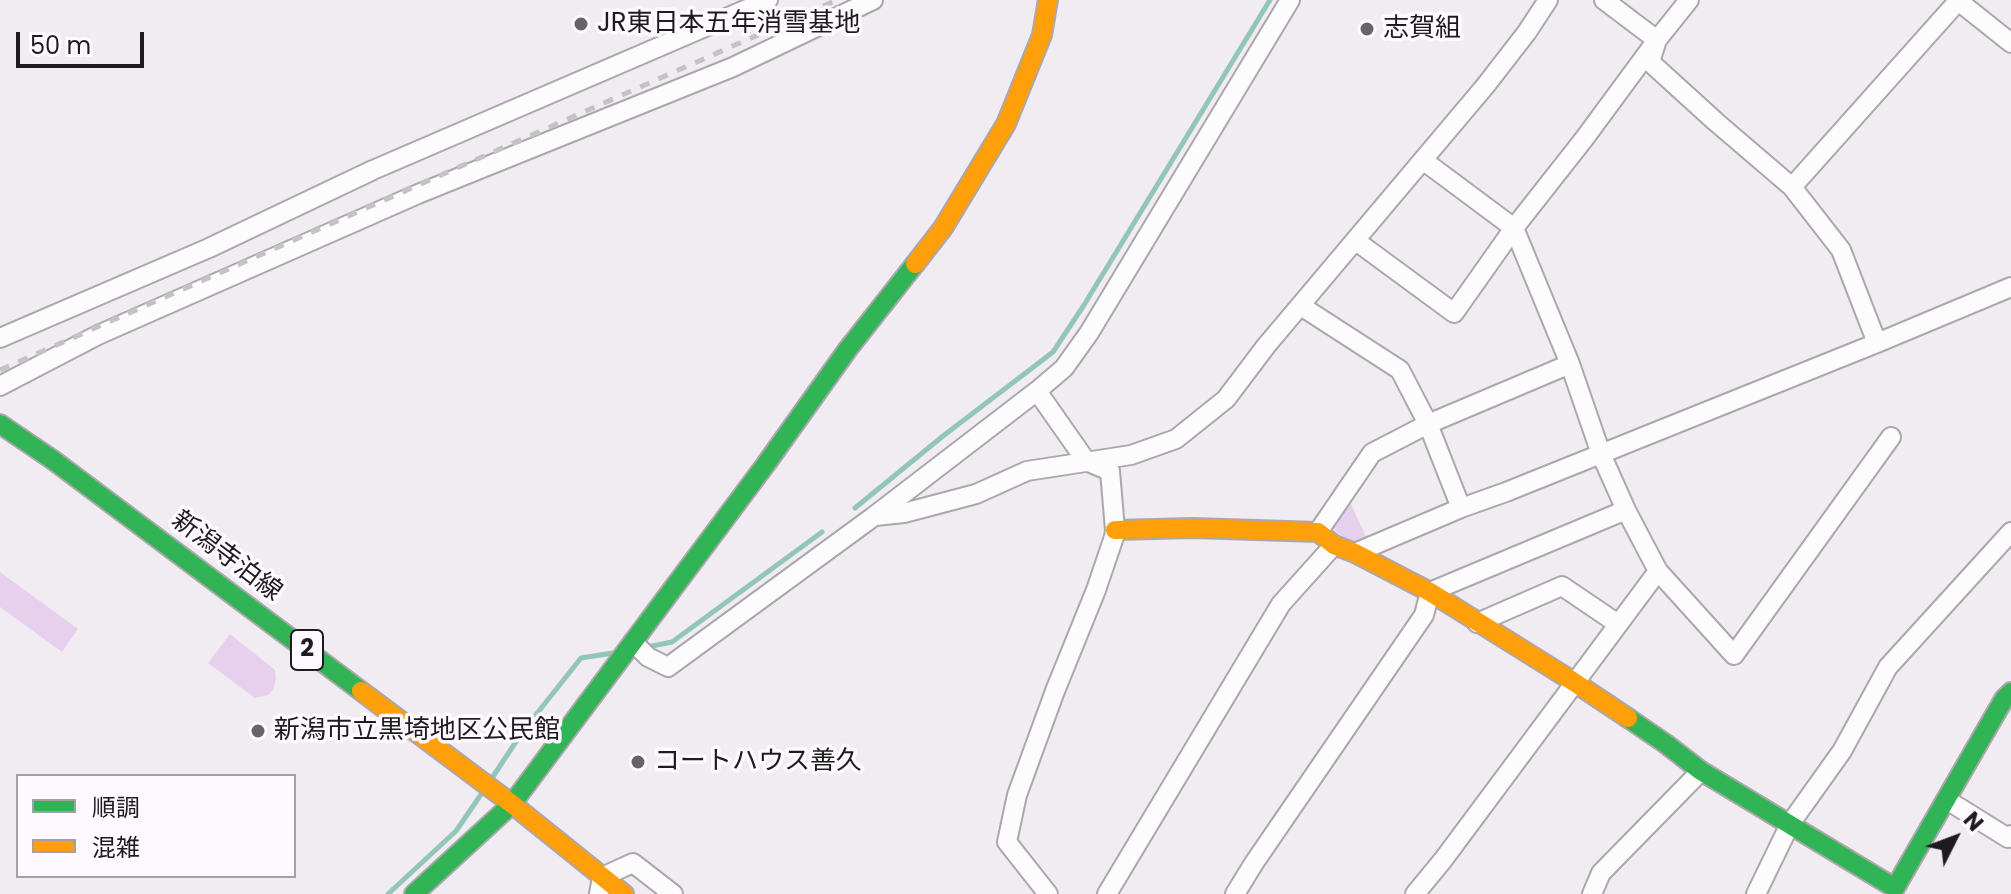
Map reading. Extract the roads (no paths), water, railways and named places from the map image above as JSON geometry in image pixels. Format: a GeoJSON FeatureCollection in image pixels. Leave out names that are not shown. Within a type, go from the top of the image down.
{"type":"FeatureCollection","features":[{"type":"Feature","properties":{"kind":"street"},"geometry":{"type":"LineString","coordinates":[[0,338],[209,248],[373,170],[768,0]]}},
{"type":"Feature","properties":{"kind":"street"},"geometry":{"type":"LineString","coordinates":[[0,386],[98,335],[418,194],[733,67],[873,0]]}},
{"type":"Feature","properties":{"kind":"street"},"geometry":{"type":"LineString","coordinates":[[414,894],[512,804],[848,349],[943,228],[1006,124],[1042,35],[1048,0]]}},
{"type":"Feature","properties":{"kind":"street"},"geometry":{"type":"LineString","coordinates":[[633,642],[648,657],[668,667],[873,517],[1064,368],[1089,333],[1290,0]]}},
{"type":"Feature","properties":{"kind":"street"},"geometry":{"type":"LineString","coordinates":[[873,517],[904,513],[976,494],[1027,471],[1131,455],[1176,439],[1226,399],[1266,346],[1486,85],[1548,0]]}},
{"type":"Feature","properties":{"kind":"street"},"geometry":{"type":"LineString","coordinates":[[1604,0],[1657,40]]}},
{"type":"Feature","properties":{"kind":"street"},"geometry":{"type":"LineString","coordinates":[[1356,241],[1454,313],[1514,228],[1689,0]]}},
{"type":"Feature","properties":{"kind":"street"},"geometry":{"type":"LineString","coordinates":[[1792,187],[1958,0],[2011,43]]}},
{"type":"Feature","properties":{"kind":"street"},"geometry":{"type":"LineString","coordinates":[[1657,40],[1650,62],[1792,187],[1841,250],[1877,343]]}},
{"type":"Feature","properties":{"kind":"street"},"geometry":{"type":"LineString","coordinates":[[1424,161],[1514,228],[1570,364],[1601,454],[1626,510],[1658,571],[1734,655],[1891,437]]}},
{"type":"Feature","properties":{"kind":"street"},"geometry":{"type":"LineString","coordinates":[[1355,553],[2011,287]]}},
{"type":"Feature","properties":{"kind":"street"},"geometry":{"type":"LineString","coordinates":[[1301,306],[1400,370],[1428,424],[1461,508]]}},
{"type":"Feature","properties":{"kind":"street"},"geometry":{"type":"LineString","coordinates":[[1318,532],[1372,453],[1428,424],[1570,364]]}},
{"type":"Feature","properties":{"kind":"street"},"geometry":{"type":"LineString","coordinates":[[1037,391],[1086,461],[1110,471],[1115,530],[1096,590],[1017,795],[1007,842],[1048,894]]}},
{"type":"Feature","properties":{"kind":"street","name":"新潟寺泊線"},"geometry":{"type":"LineString","coordinates":[[0,424],[53,460],[512,804],[608,887]]}},
{"type":"Feature","properties":{"kind":"street"},"geometry":{"type":"LineString","coordinates":[[1430,592],[1626,510]]}},
{"type":"Feature","properties":{"kind":"street"},"geometry":{"type":"LineString","coordinates":[[1115,530],[1193,528],[1318,532],[1334,545],[1430,592],[1574,682],[1701,771],[1895,888],[2004,699],[2011,692]]}},
{"type":"Feature","properties":{"kind":"street"},"geometry":{"type":"LineString","coordinates":[[1756,894],[1790,824],[1842,751],[1888,667],[2010,534]]}},
{"type":"Feature","properties":{"kind":"street"},"geometry":{"type":"LineString","coordinates":[[1107,894],[1281,604],[1334,545]]}},
{"type":"Feature","properties":{"kind":"street"},"geometry":{"type":"LineString","coordinates":[[1415,894],[1658,571]]}},
{"type":"Feature","properties":{"kind":"street"},"geometry":{"type":"LineString","coordinates":[[1477,623],[1562,586],[1618,624]]}},
{"type":"Feature","properties":{"kind":"street"},"geometry":{"type":"LineString","coordinates":[[1235,894],[1424,615],[1430,592]]}},
{"type":"Feature","properties":{"kind":"street"},"geometry":{"type":"LineString","coordinates":[[1592,894],[1601,873],[1701,771]]}},
{"type":"Feature","properties":{"kind":"street"},"geometry":{"type":"LineString","coordinates":[[1947,800],[2008,838],[2011,835]]}},
{"type":"Feature","properties":{"kind":"street"},"geometry":{"type":"LineString","coordinates":[[608,887],[633,863],[673,894]]}},
{"type":"Feature","properties":{"kind":"waterway"},"geometry":{"type":"LineString","coordinates":[[855,508],[1053,352],[1270,0]]}},
{"type":"Feature","properties":{"kind":"waterway"},"geometry":{"type":"LineString","coordinates":[[647,647],[672,642],[822,532]]}},
{"type":"Feature","properties":{"kind":"waterway"},"geometry":{"type":"LineString","coordinates":[[492,778],[523,731],[581,658],[613,653]]}},
{"type":"Feature","properties":{"kind":"waterway"},"geometry":{"type":"LineString","coordinates":[[388,894],[456,831],[482,793]]}},
{"type":"Feature","properties":{"kind":"railway"},"geometry":{"type":"LineString","coordinates":[[0,370],[837,0]]}},
{"type":"Feature","properties":{"kind":"place","name":"JR東日本五年消雪基地"},"geometry":{"type":"Point","coordinates":[581,24]}},
{"type":"Feature","properties":{"kind":"place","name":"志賀組"},"geometry":{"type":"Point","coordinates":[1367,29]}},
{"type":"Feature","properties":{"kind":"place","name":"新潟市立黒埼地区公民館"},"geometry":{"type":"Point","coordinates":[258,731]}},
{"type":"Feature","properties":{"kind":"place","name":"コートハウス善久"},"geometry":{"type":"Point","coordinates":[638,762]}}]}
